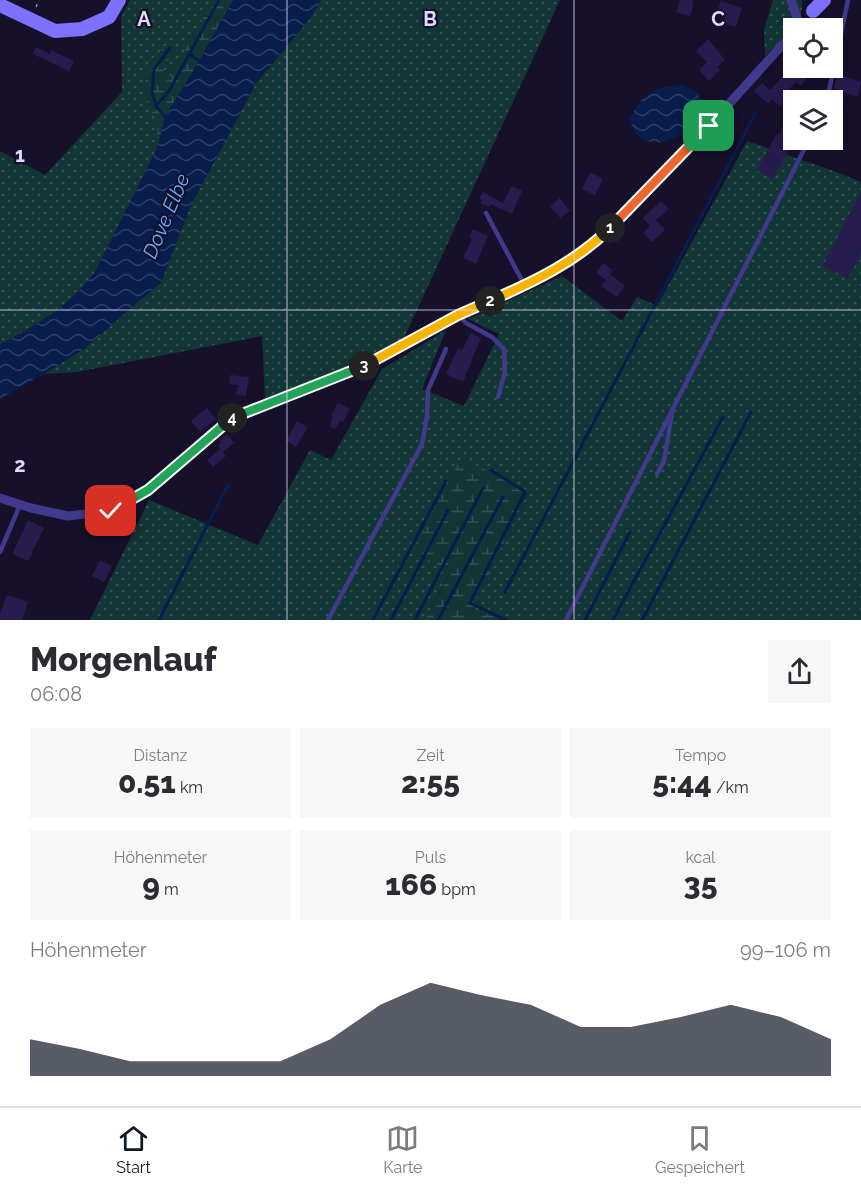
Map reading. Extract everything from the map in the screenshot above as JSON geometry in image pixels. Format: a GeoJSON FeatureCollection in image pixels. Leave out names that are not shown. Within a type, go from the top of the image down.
{"type":"FeatureCollection","features":[{"type":"Feature","properties":{"kind":"street"},"geometry":{"type":"LineString","coordinates":[[0,5],[55,31],[82,29],[109,17],[118,0]]}},
{"type":"Feature","properties":{"kind":"street"},"geometry":{"type":"LineString","coordinates":[[791,0],[795,18]]}},
{"type":"Feature","properties":{"kind":"street"},"geometry":{"type":"LineString","coordinates":[[804,18],[812,5],[824,0]]}},
{"type":"Feature","properties":{"kind":"street"},"geometry":{"type":"LineString","coordinates":[[0,498],[68,516],[111,511],[148,490],[228,420],[363,367],[458,315],[525,286],[577,256],[607,231],[709,126],[783,44]]}},
{"type":"Feature","properties":{"kind":"lane"},"geometry":{"type":"LineString","coordinates":[[829,90],[848,0]]}},
{"type":"Feature","properties":{"kind":"lane"},"geometry":{"type":"LineString","coordinates":[[566,620],[804,150]]}},
{"type":"Feature","properties":{"kind":"lane"},"geometry":{"type":"LineString","coordinates":[[486,213],[525,286]]}},
{"type":"Feature","properties":{"kind":"lane"},"geometry":{"type":"LineString","coordinates":[[458,315],[465,323],[492,337],[504,349],[504,372],[498,397]]}},
{"type":"Feature","properties":{"kind":"lane"},"geometry":{"type":"LineString","coordinates":[[328,620],[422,444],[427,416],[428,390],[446,349]]}},
{"type":"Feature","properties":{"kind":"lane"},"geometry":{"type":"LineString","coordinates":[[657,474],[664,461],[673,408]]}},
{"type":"Feature","properties":{"kind":"lane"},"geometry":{"type":"LineString","coordinates":[[0,552],[20,505]]}},
{"type":"Feature","properties":{"kind":"green space"},"geometry":{"type":"Polygon","coordinates":[[[130,0],[233,0],[165,117],[157,149],[95,272],[64,305],[0,345],[0,151],[45,175],[122,92],[121,17],[130,0]]]}},
{"type":"Feature","properties":{"kind":"green space"},"geometry":{"type":"Polygon","coordinates":[[[213,0],[233,0],[165,117],[157,149],[158,120],[149,109],[144,93],[148,63],[170,41],[176,45],[162,73],[168,81],[213,0]]]}},
{"type":"Feature","properties":{"kind":"green space"},"geometry":{"type":"Polygon","coordinates":[[[321,0],[560,0],[404,338],[361,361],[265,399],[262,336],[77,372],[44,374],[85,348],[161,282],[191,205],[256,83],[308,21],[321,0]]]}},
{"type":"Feature","properties":{"kind":"green space"},"geometry":{"type":"Polygon","coordinates":[[[773,0],[802,0],[798,18],[783,18],[783,38],[765,56],[764,29],[773,0]]]}},
{"type":"Feature","properties":{"kind":"green space"},"geometry":{"type":"Polygon","coordinates":[[[747,141],[861,182],[861,620],[502,620],[471,608],[529,491],[411,553],[451,569],[425,620],[90,620],[149,500],[258,545],[310,450],[331,460],[382,369],[446,330],[422,389],[464,406],[499,334],[468,319],[562,276],[622,321],[637,297],[657,306],[747,141]]]}},
{"type":"Feature","properties":{"kind":"green space"},"geometry":{"type":"Polygon","coordinates":[[[461,458],[529,491],[472,608],[502,620],[425,620],[451,570],[411,553],[461,458]]]}},
{"type":"Feature","properties":{"kind":"water","name":"Dove Elbe"},"geometry":{"type":"Polygon","coordinates":[[[233,0],[321,0],[308,21],[256,83],[191,205],[161,282],[85,348],[0,399],[0,345],[64,305],[95,272],[157,149],[165,117],[233,0]]]}},
{"type":"Feature","properties":{"kind":"water"},"geometry":{"type":"Polygon","coordinates":[[[682,84],[698,93],[701,107],[699,117],[692,126],[670,140],[658,142],[646,140],[636,133],[630,119],[645,97],[663,87],[682,84]]]}},
{"type":"Feature","properties":{"kind":"building"},"geometry":{"type":"Polygon","coordinates":[[[680,0],[693,0],[690,16],[676,12],[680,0]]]}},
{"type":"Feature","properties":{"kind":"building"},"geometry":{"type":"Polygon","coordinates":[[[721,1],[742,8],[736,27],[723,23],[726,14],[717,12],[721,1]]]}},
{"type":"Feature","properties":{"kind":"building"},"geometry":{"type":"Polygon","coordinates":[[[708,39],[725,60],[717,67],[720,70],[709,81],[699,70],[707,62],[696,51],[708,39]]]}},
{"type":"Feature","properties":{"kind":"building"},"geometry":{"type":"Polygon","coordinates":[[[36,47],[50,54],[51,50],[74,61],[69,71],[33,54],[36,47]]]}},
{"type":"Feature","properties":{"kind":"building"},"geometry":{"type":"Polygon","coordinates":[[[783,76],[783,78],[806,79],[801,86],[796,82],[789,90],[783,90],[783,103],[780,106],[772,99],[768,104],[754,91],[762,83],[770,90],[783,76]]]}},
{"type":"Feature","properties":{"kind":"building"},"geometry":{"type":"Polygon","coordinates":[[[843,76],[861,82],[858,97],[843,92],[843,90],[834,89],[836,78],[843,78],[843,76]]]}},
{"type":"Feature","properties":{"kind":"building"},"geometry":{"type":"Polygon","coordinates":[[[783,127],[783,150],[789,150],[773,179],[757,170],[777,133],[779,134],[783,127]]]}},
{"type":"Feature","properties":{"kind":"building"},"geometry":{"type":"Polygon","coordinates":[[[590,172],[603,179],[595,195],[582,189],[590,172]]]}},
{"type":"Feature","properties":{"kind":"building"},"geometry":{"type":"Polygon","coordinates":[[[511,186],[522,191],[512,214],[490,204],[489,207],[480,203],[482,200],[479,199],[483,192],[503,203],[511,186]]]}},
{"type":"Feature","properties":{"kind":"building"},"geometry":{"type":"Polygon","coordinates":[[[861,191],[861,253],[848,278],[823,266],[861,191]]]}},
{"type":"Feature","properties":{"kind":"building"},"geometry":{"type":"Polygon","coordinates":[[[560,198],[570,211],[560,218],[550,206],[560,198]]]}},
{"type":"Feature","properties":{"kind":"building"},"geometry":{"type":"Polygon","coordinates":[[[661,201],[669,209],[656,220],[665,230],[652,242],[643,233],[650,226],[643,218],[661,201]]]}},
{"type":"Feature","properties":{"kind":"building"},"geometry":{"type":"Polygon","coordinates":[[[473,229],[488,236],[476,264],[463,258],[472,239],[469,237],[473,229]]]}},
{"type":"Feature","properties":{"kind":"building"},"geometry":{"type":"Polygon","coordinates":[[[603,263],[613,270],[610,274],[625,286],[617,297],[601,286],[606,280],[596,273],[603,263]]]}},
{"type":"Feature","properties":{"kind":"building"},"geometry":{"type":"Polygon","coordinates":[[[471,333],[481,338],[463,382],[446,374],[458,348],[462,350],[471,333]]]}},
{"type":"Feature","properties":{"kind":"building"},"geometry":{"type":"Polygon","coordinates":[[[230,375],[249,377],[246,396],[236,395],[238,385],[229,384],[230,375]]]}},
{"type":"Feature","properties":{"kind":"building"},"geometry":{"type":"Polygon","coordinates":[[[338,403],[350,409],[343,422],[340,421],[335,429],[329,426],[333,417],[331,415],[338,403]]]}},
{"type":"Feature","properties":{"kind":"building"},"geometry":{"type":"Polygon","coordinates":[[[207,408],[216,419],[200,432],[191,421],[207,408]]]}},
{"type":"Feature","properties":{"kind":"building"},"geometry":{"type":"Polygon","coordinates":[[[297,421],[308,427],[296,447],[286,441],[297,421]]]}},
{"type":"Feature","properties":{"kind":"building"},"geometry":{"type":"Polygon","coordinates":[[[227,434],[234,443],[223,452],[226,456],[213,467],[207,460],[220,449],[219,440],[227,434]]]}},
{"type":"Feature","properties":{"kind":"building"},"geometry":{"type":"Polygon","coordinates":[[[28,520],[44,528],[28,561],[12,554],[28,520]]]}},
{"type":"Feature","properties":{"kind":"building"},"geometry":{"type":"Polygon","coordinates":[[[100,560],[112,566],[104,582],[92,576],[100,560]]]}},
{"type":"Feature","properties":{"kind":"building"},"geometry":{"type":"Polygon","coordinates":[[[7,595],[28,602],[22,620],[0,620],[0,613],[7,595]]]}},
{"type":"Feature","properties":{"kind":"waterway"},"geometry":{"type":"LineString","coordinates":[[156,106],[169,91],[219,0]]}},
{"type":"Feature","properties":{"kind":"waterway"},"geometry":{"type":"LineString","coordinates":[[165,117],[156,106],[152,92],[154,69],[170,48]]}},
{"type":"Feature","properties":{"kind":"waterway"},"geometry":{"type":"LineString","coordinates":[[189,54],[199,61]]}},
{"type":"Feature","properties":{"kind":"waterway"},"geometry":{"type":"LineString","coordinates":[[505,592],[756,112]]}},
{"type":"Feature","properties":{"kind":"waterway"},"geometry":{"type":"LineString","coordinates":[[642,620],[751,412]]}},
{"type":"Feature","properties":{"kind":"waterway"},"geometry":{"type":"LineString","coordinates":[[613,620],[723,417]]}},
{"type":"Feature","properties":{"kind":"waterway"},"geometry":{"type":"LineString","coordinates":[[491,470],[525,492],[470,603],[506,620]]}},
{"type":"Feature","properties":{"kind":"waterway"},"geometry":{"type":"LineString","coordinates":[[373,620],[446,481]]}},
{"type":"Feature","properties":{"kind":"waterway"},"geometry":{"type":"LineString","coordinates":[[159,620],[228,485]]}},
{"type":"Feature","properties":{"kind":"waterway"},"geometry":{"type":"LineString","coordinates":[[415,620],[483,488]]}},
{"type":"Feature","properties":{"kind":"waterway"},"geometry":{"type":"LineString","coordinates":[[438,620],[503,497]]}},
{"type":"Feature","properties":{"kind":"waterway"},"geometry":{"type":"LineString","coordinates":[[391,620],[448,510]]}},
{"type":"Feature","properties":{"kind":"waterway"},"geometry":{"type":"LineString","coordinates":[[585,620],[630,532]]}},
{"type":"Feature","properties":{"kind":"route"},"geometry":{"type":"LineString","coordinates":[[111,511],[148,490],[228,420],[363,367],[458,315],[527,285],[577,256],[607,231],[709,126]]}}]}
